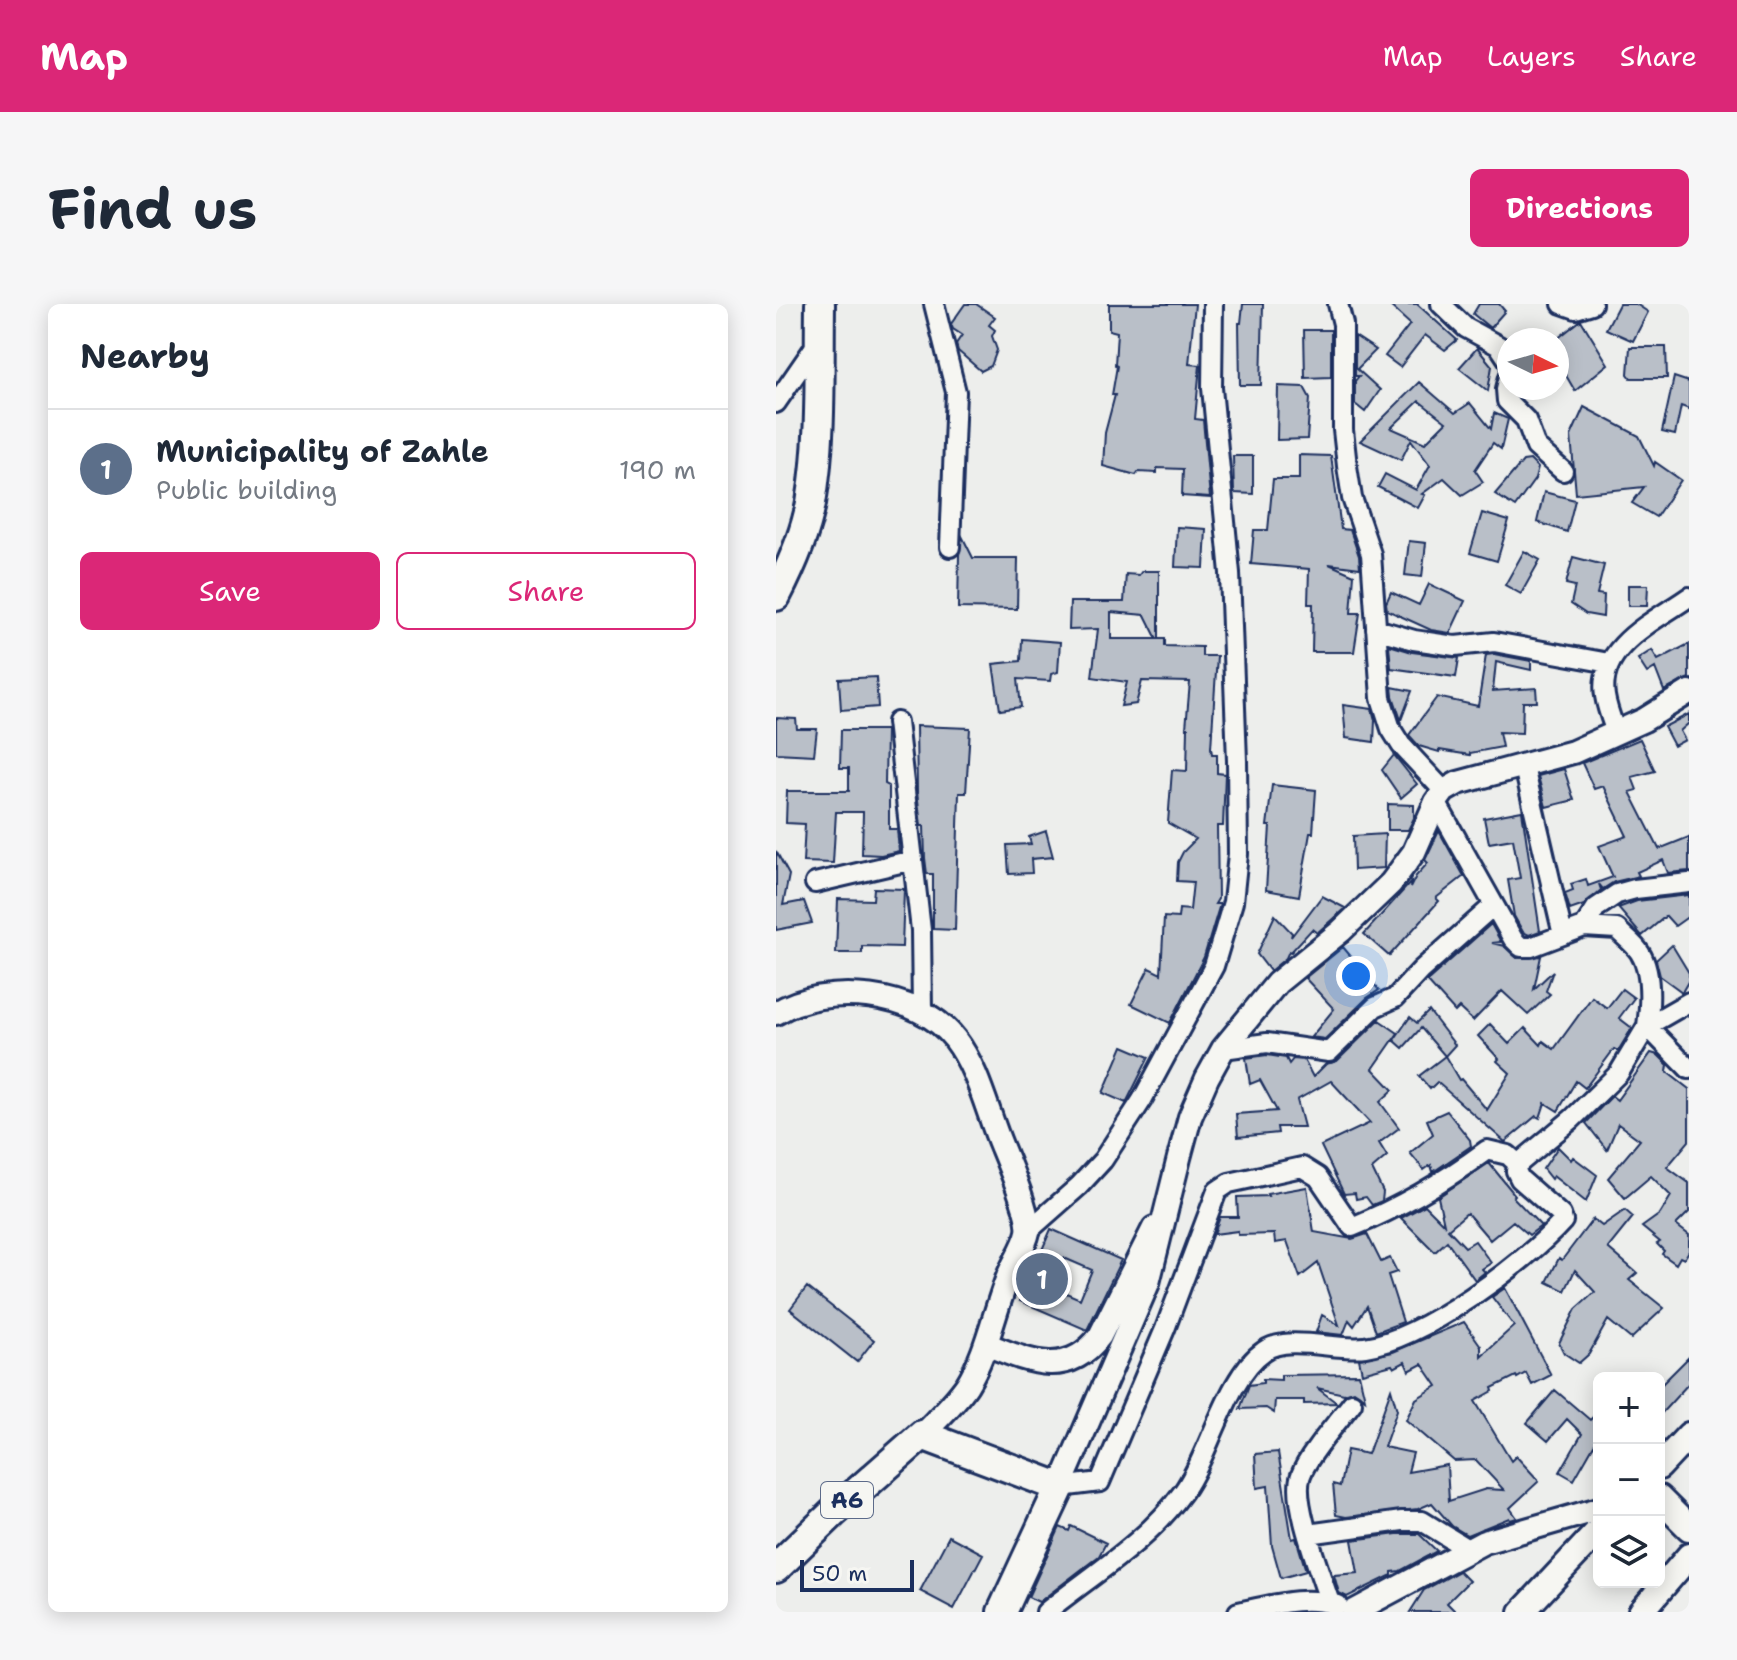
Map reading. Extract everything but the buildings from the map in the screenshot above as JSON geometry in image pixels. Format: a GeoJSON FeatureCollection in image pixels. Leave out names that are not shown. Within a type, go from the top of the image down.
{"type":"FeatureCollection","features":[{"type":"Feature","properties":{"kind":"highway"},"geometry":{"type":"LineString","coordinates":[[776,596],[792,562],[810,506],[817,434],[820,304]]}},
{"type":"Feature","properties":{"kind":"highway"},"geometry":{"type":"LineString","coordinates":[[922,1435],[1060,1487],[1002,1612]]}},
{"type":"Feature","properties":{"kind":"highway","name":"A6"},"geometry":{"type":"LineString","coordinates":[[776,1568],[922,1435]]}},
{"type":"Feature","properties":{"kind":"main road"},"geometry":{"type":"LineString","coordinates":[[1665,1461],[1689,1435]]}},
{"type":"Feature","properties":{"kind":"main road"},"geometry":{"type":"LineString","coordinates":[[1665,1504],[1689,1528]]}},
{"type":"Feature","properties":{"kind":"main road"},"geometry":{"type":"LineString","coordinates":[[1522,1612],[1593,1536]]}},
{"type":"Feature","properties":{"kind":"main road"},"geometry":{"type":"LineString","coordinates":[[1641,1612],[1689,1556]]}},
{"type":"Feature","properties":{"kind":"street"},"geometry":{"type":"LineString","coordinates":[[934,304],[956,392],[950,547]]}},
{"type":"Feature","properties":{"kind":"street"},"geometry":{"type":"LineString","coordinates":[[922,1435],[967,1385],[986,1344],[1010,1269],[1028,1231],[1103,1160],[1135,1111],[1214,966],[1233,902],[1238,854],[1237,748],[1230,573],[1212,388],[1213,304]]}},
{"type":"Feature","properties":{"kind":"street"},"geometry":{"type":"LineString","coordinates":[[1046,1612],[1130,1547],[1175,1503],[1203,1458],[1242,1373],[1264,1350],[1287,1343],[1360,1348],[1395,1339],[1449,1310],[1495,1279],[1552,1233],[1563,1221],[1561,1215],[1520,1179],[1516,1171],[1518,1164],[1572,1119],[1619,1073],[1647,1026],[1647,974],[1640,952],[1617,929],[1584,927],[1531,947],[1521,947],[1516,943],[1440,797],[1391,729],[1381,698],[1371,554],[1352,498],[1347,466],[1342,416],[1343,324],[1338,304]]}},
{"type":"Feature","properties":{"kind":"street"},"geometry":{"type":"LineString","coordinates":[[1441,304],[1466,328],[1497,345]]}},
{"type":"Feature","properties":{"kind":"street"},"geometry":{"type":"LineString","coordinates":[[1562,304],[1576,309],[1592,304]]}},
{"type":"Feature","properties":{"kind":"street"},"geometry":{"type":"LineString","coordinates":[[776,403],[819,339]]}},
{"type":"Feature","properties":{"kind":"street"},"geometry":{"type":"LineString","coordinates":[[1507,400],[1526,420],[1536,447],[1563,471]]}},
{"type":"Feature","properties":{"kind":"street"},"geometry":{"type":"LineString","coordinates":[[1616,732],[1604,695],[1609,663],[1627,642],[1689,597]]}},
{"type":"Feature","properties":{"kind":"street"},"geometry":{"type":"LineString","coordinates":[[1376,629],[1414,640],[1455,646],[1494,642],[1609,663]]}},
{"type":"Feature","properties":{"kind":"street"},"geometry":{"type":"LineString","coordinates":[[1060,1487],[1148,1283],[1190,1117],[1223,1049],[1277,983],[1341,931],[1391,883],[1414,852],[1440,797],[1458,783],[1573,752],[1644,720],[1689,692]]}},
{"type":"Feature","properties":{"kind":"street"},"geometry":{"type":"LineString","coordinates":[[897,722],[921,930],[922,1011]]}},
{"type":"Feature","properties":{"kind":"street"},"geometry":{"type":"LineString","coordinates":[[1524,767],[1563,935]]}},
{"type":"Feature","properties":{"kind":"street"},"geometry":{"type":"LineString","coordinates":[[815,883],[913,860]]}},
{"type":"Feature","properties":{"kind":"street"},"geometry":{"type":"LineString","coordinates":[[1584,927],[1596,908],[1617,894],[1689,883]]}},
{"type":"Feature","properties":{"kind":"street"},"geometry":{"type":"LineString","coordinates":[[1223,1049],[1267,1043],[1329,1052],[1375,1007],[1395,998],[1421,970],[1494,905]]}},
{"type":"Feature","properties":{"kind":"street"},"geometry":{"type":"LineString","coordinates":[[776,1013],[812,996],[844,994],[896,1003],[922,1011],[941,1023],[957,1041],[970,1065],[1010,1169],[1028,1231]]}},
{"type":"Feature","properties":{"kind":"street"},"geometry":{"type":"LineString","coordinates":[[1647,1026],[1689,1002]]}},
{"type":"Feature","properties":{"kind":"street"},"geometry":{"type":"LineString","coordinates":[[1647,1026],[1689,1069]]}},
{"type":"Feature","properties":{"kind":"street"},"geometry":{"type":"LineString","coordinates":[[1060,1487],[1100,1482],[1165,1329],[1217,1191],[1229,1183],[1302,1167],[1318,1177],[1352,1227],[1403,1204],[1459,1171],[1487,1150],[1508,1155],[1518,1164]]}},
{"type":"Feature","properties":{"kind":"street"},"geometry":{"type":"LineString","coordinates":[[986,1344],[1033,1362],[1058,1363],[1076,1359],[1089,1350],[1100,1336],[1167,1202]]}},
{"type":"Feature","properties":{"kind":"street"},"geometry":{"type":"LineString","coordinates":[[1330,1603],[1299,1499],[1299,1479],[1352,1403]]}},
{"type":"Feature","properties":{"kind":"street"},"geometry":{"type":"LineString","coordinates":[[1238,1612],[1300,1599],[1313,1599],[1354,1611],[1469,1550],[1542,1524],[1593,1511]]}},
{"type":"Feature","properties":{"kind":"street"},"geometry":{"type":"LineString","coordinates":[[1308,1534],[1422,1521],[1469,1550]]}},
{"type":"Feature","properties":{"kind":"place","name":"Municipality of Zahle"},"geometry":{"type":"Point","coordinates":[1042,1279]}}]}
